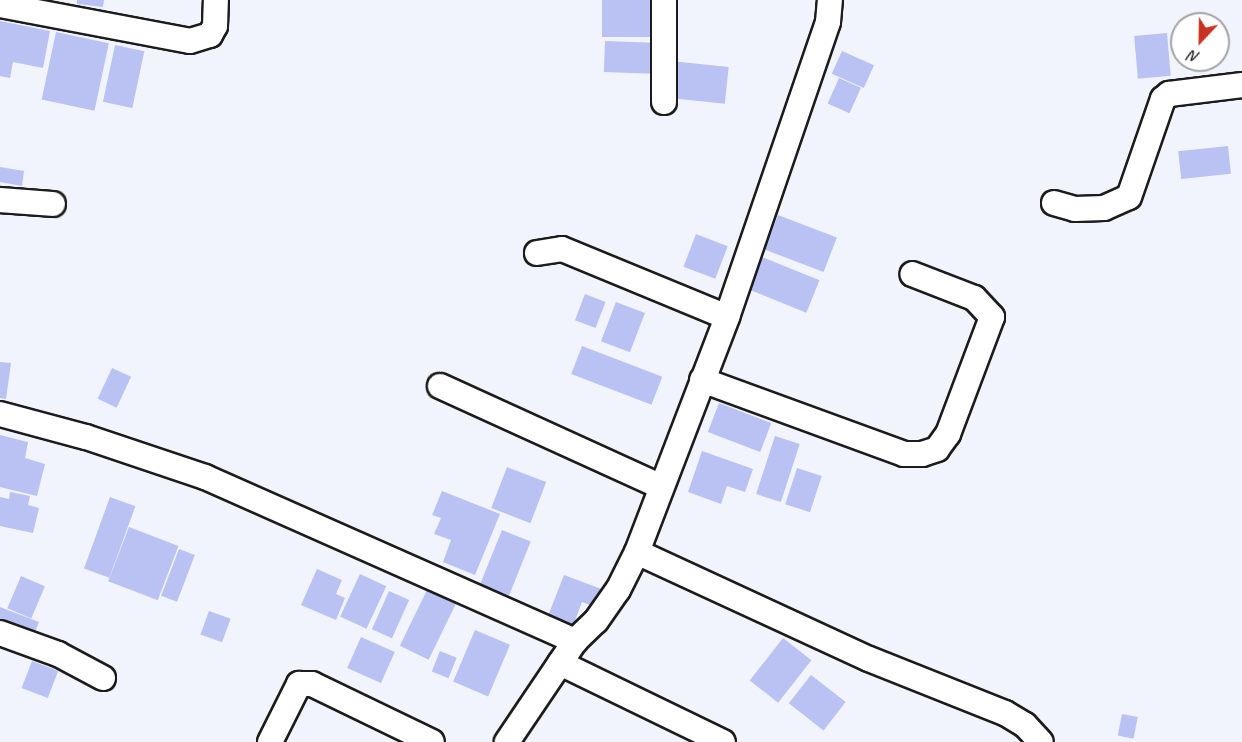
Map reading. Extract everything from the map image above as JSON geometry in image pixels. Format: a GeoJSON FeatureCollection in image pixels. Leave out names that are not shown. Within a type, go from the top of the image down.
{"type":"FeatureCollection","features":[{"type":"Feature","properties":{"kind":"street"},"geometry":{"type":"LineString","coordinates":[[0,5],[190,41],[210,35],[215,26],[216,0]]}},
{"type":"Feature","properties":{"kind":"street"},"geometry":{"type":"LineString","coordinates":[[664,0],[664,102]]}},
{"type":"Feature","properties":{"kind":"street"},"geometry":{"type":"LineString","coordinates":[[507,742],[575,641],[596,621],[618,590],[637,552],[659,486],[727,317],[828,22],[830,0]]}},
{"type":"Feature","properties":{"kind":"street"},"geometry":{"type":"LineString","coordinates":[[1054,204],[1075,209],[1104,208],[1129,197],[1163,99],[1169,94],[1242,85]]}},
{"type":"Feature","properties":{"kind":"street"},"geometry":{"type":"LineString","coordinates":[[0,200],[53,204]]}},
{"type":"Feature","properties":{"kind":"street"},"geometry":{"type":"LineString","coordinates":[[537,253],[562,249],[727,317]]}},
{"type":"Feature","properties":{"kind":"street"},"geometry":{"type":"LineString","coordinates":[[702,380],[904,453],[922,454],[937,449],[948,434],[992,317],[974,298],[912,274]]}},
{"type":"Feature","properties":{"kind":"street"},"geometry":{"type":"LineString","coordinates":[[440,386],[659,486]]}},
{"type":"Feature","properties":{"kind":"street"},"geometry":{"type":"LineString","coordinates":[[0,414],[86,436],[205,477],[575,641]]}},
{"type":"Feature","properties":{"kind":"street"},"geometry":{"type":"LineString","coordinates":[[637,552],[869,659],[1005,713],[1025,725],[1041,742]]}},
{"type":"Feature","properties":{"kind":"street"},"geometry":{"type":"LineString","coordinates":[[0,633],[58,654],[103,678]]}},
{"type":"Feature","properties":{"kind":"street"},"geometry":{"type":"LineString","coordinates":[[560,663],[723,742]]}},
{"type":"Feature","properties":{"kind":"street"},"geometry":{"type":"LineString","coordinates":[[270,742],[299,684],[312,684],[432,742]]}},
{"type":"Feature","properties":{"kind":"building"},"geometry":{"type":"Polygon","coordinates":[[[77,0],[104,0],[103,7],[77,4],[77,0]]]}},
{"type":"Feature","properties":{"kind":"building"},"geometry":{"type":"Polygon","coordinates":[[[602,0],[660,0],[660,37],[602,37],[602,0]]]}},
{"type":"Feature","properties":{"kind":"building"},"geometry":{"type":"Polygon","coordinates":[[[0,21],[50,31],[43,68],[13,62],[10,78],[0,76],[0,21]]]}},
{"type":"Feature","properties":{"kind":"building"},"geometry":{"type":"Polygon","coordinates":[[[56,32],[109,43],[94,111],[42,99],[56,32]]]}},
{"type":"Feature","properties":{"kind":"building"},"geometry":{"type":"Polygon","coordinates":[[[1167,33],[1171,76],[1138,79],[1134,36],[1167,33]]]}},
{"type":"Feature","properties":{"kind":"building"},"geometry":{"type":"Polygon","coordinates":[[[605,41],[660,43],[659,74],[604,72],[605,41]]]}},
{"type":"Feature","properties":{"kind":"building"},"geometry":{"type":"Polygon","coordinates":[[[115,45],[144,51],[132,108],[103,102],[115,45]]]}},
{"type":"Feature","properties":{"kind":"building"},"geometry":{"type":"Polygon","coordinates":[[[842,51],[874,65],[864,88],[832,74],[842,51]]]}},
{"type":"Feature","properties":{"kind":"building"},"geometry":{"type":"Polygon","coordinates":[[[671,61],[729,67],[725,104],[667,98],[671,61]]]}},
{"type":"Feature","properties":{"kind":"building"},"geometry":{"type":"Polygon","coordinates":[[[839,78],[861,88],[850,113],[828,104],[839,78]]]}},
{"type":"Feature","properties":{"kind":"building"},"geometry":{"type":"Polygon","coordinates":[[[1228,146],[1231,174],[1181,179],[1178,151],[1228,146]]]}},
{"type":"Feature","properties":{"kind":"building"},"geometry":{"type":"Polygon","coordinates":[[[0,167],[24,171],[22,186],[0,182],[0,167]]]}},
{"type":"Feature","properties":{"kind":"building"},"geometry":{"type":"Polygon","coordinates":[[[778,215],[837,238],[824,272],[765,250],[778,215]]]}},
{"type":"Feature","properties":{"kind":"building"},"geometry":{"type":"Polygon","coordinates":[[[696,234],[728,246],[715,279],[683,267],[696,234]]]}},
{"type":"Feature","properties":{"kind":"building"},"geometry":{"type":"Polygon","coordinates":[[[762,257],[819,280],[806,313],[749,289],[762,257]]]}},
{"type":"Feature","properties":{"kind":"building"},"geometry":{"type":"Polygon","coordinates":[[[585,294],[606,302],[596,328],[575,320],[585,294]]]}},
{"type":"Feature","properties":{"kind":"building"},"geometry":{"type":"Polygon","coordinates":[[[616,302],[645,313],[630,352],[601,341],[616,302]]]}},
{"type":"Feature","properties":{"kind":"building"},"geometry":{"type":"Polygon","coordinates":[[[582,346],[662,377],[652,405],[571,374],[582,346]]]}},
{"type":"Feature","properties":{"kind":"building"},"geometry":{"type":"Polygon","coordinates":[[[0,362],[11,363],[6,399],[0,398],[0,362]]]}},
{"type":"Feature","properties":{"kind":"building"},"geometry":{"type":"Polygon","coordinates":[[[112,368],[131,377],[117,408],[98,399],[112,368]]]}},
{"type":"Feature","properties":{"kind":"building"},"geometry":{"type":"Polygon","coordinates":[[[719,403],[771,423],[760,452],[708,432],[719,403]]]}},
{"type":"Feature","properties":{"kind":"building"},"geometry":{"type":"Polygon","coordinates":[[[0,435],[28,442],[25,458],[45,464],[37,496],[0,487],[0,435]]]}},
{"type":"Feature","properties":{"kind":"building"},"geometry":{"type":"Polygon","coordinates":[[[775,436],[800,444],[781,502],[756,494],[775,436]]]}},
{"type":"Feature","properties":{"kind":"building"},"geometry":{"type":"Polygon","coordinates":[[[702,451],[753,469],[745,492],[727,486],[721,504],[688,492],[702,451]]]}},
{"type":"Feature","properties":{"kind":"building"},"geometry":{"type":"Polygon","coordinates":[[[507,467],[546,482],[530,523],[491,508],[507,467]]]}},
{"type":"Feature","properties":{"kind":"building"},"geometry":{"type":"Polygon","coordinates":[[[797,468],[822,476],[810,512],[785,504],[797,468]]]}},
{"type":"Feature","properties":{"kind":"building"},"geometry":{"type":"Polygon","coordinates":[[[442,491],[500,514],[475,575],[443,562],[451,540],[434,534],[441,518],[432,515],[442,491]]]}},
{"type":"Feature","properties":{"kind":"building"},"geometry":{"type":"Polygon","coordinates":[[[10,492],[30,496],[28,505],[39,508],[33,533],[0,526],[0,497],[9,499],[10,492]]]}},
{"type":"Feature","properties":{"kind":"building"},"geometry":{"type":"Polygon","coordinates":[[[110,497],[135,506],[109,578],[84,568],[110,497]]]}},
{"type":"Feature","properties":{"kind":"building"},"geometry":{"type":"Polygon","coordinates":[[[129,527],[178,546],[158,600],[108,581],[129,527]]]}},
{"type":"Feature","properties":{"kind":"building"},"geometry":{"type":"Polygon","coordinates":[[[502,530],[531,542],[509,595],[480,584],[502,530]]]}},
{"type":"Feature","properties":{"kind":"building"},"geometry":{"type":"Polygon","coordinates":[[[179,549],[195,555],[177,602],[161,596],[179,549]]]}},
{"type":"Feature","properties":{"kind":"building"},"geometry":{"type":"Polygon","coordinates":[[[317,569],[342,580],[336,594],[345,598],[336,620],[301,605],[317,569]]]}},
{"type":"Feature","properties":{"kind":"building"},"geometry":{"type":"Polygon","coordinates":[[[360,574],[386,586],[366,629],[340,617],[360,574]]]}},
{"type":"Feature","properties":{"kind":"building"},"geometry":{"type":"Polygon","coordinates":[[[564,575],[604,590],[597,608],[582,602],[573,626],[548,616],[564,575]]]}},
{"type":"Feature","properties":{"kind":"building"},"geometry":{"type":"Polygon","coordinates":[[[21,576],[45,586],[31,618],[7,608],[21,576]]]}},
{"type":"Feature","properties":{"kind":"building"},"geometry":{"type":"Polygon","coordinates":[[[427,590],[456,604],[429,660],[400,646],[427,590]]]}},
{"type":"Feature","properties":{"kind":"building"},"geometry":{"type":"Polygon","coordinates":[[[389,591],[409,600],[392,638],[372,629],[389,591]]]}},
{"type":"Feature","properties":{"kind":"building"},"geometry":{"type":"Polygon","coordinates":[[[0,607],[39,622],[31,642],[0,630],[0,607]]]}},
{"type":"Feature","properties":{"kind":"building"},"geometry":{"type":"Polygon","coordinates":[[[209,611],[231,619],[222,642],[200,634],[209,611]]]}},
{"type":"Feature","properties":{"kind":"building"},"geometry":{"type":"Polygon","coordinates":[[[475,630],[510,645],[488,696],[453,682],[475,630]]]}},
{"type":"Feature","properties":{"kind":"building"},"geometry":{"type":"Polygon","coordinates":[[[361,637],[395,652],[381,683],[347,668],[361,637]]]}},
{"type":"Feature","properties":{"kind":"building"},"geometry":{"type":"Polygon","coordinates":[[[783,638],[811,660],[778,703],[750,681],[783,638]]]}},
{"type":"Feature","properties":{"kind":"building"},"geometry":{"type":"Polygon","coordinates":[[[440,651],[457,658],[448,678],[432,671],[440,651]]]}},
{"type":"Feature","properties":{"kind":"building"},"geometry":{"type":"Polygon","coordinates":[[[32,661],[58,671],[48,698],[22,688],[32,661]]]}},
{"type":"Feature","properties":{"kind":"building"},"geometry":{"type":"Polygon","coordinates":[[[811,675],[846,702],[824,730],[789,703],[811,675]]]}},
{"type":"Feature","properties":{"kind":"building"},"geometry":{"type":"Polygon","coordinates":[[[1122,714],[1138,717],[1134,739],[1118,736],[1122,714]]]}}]}
